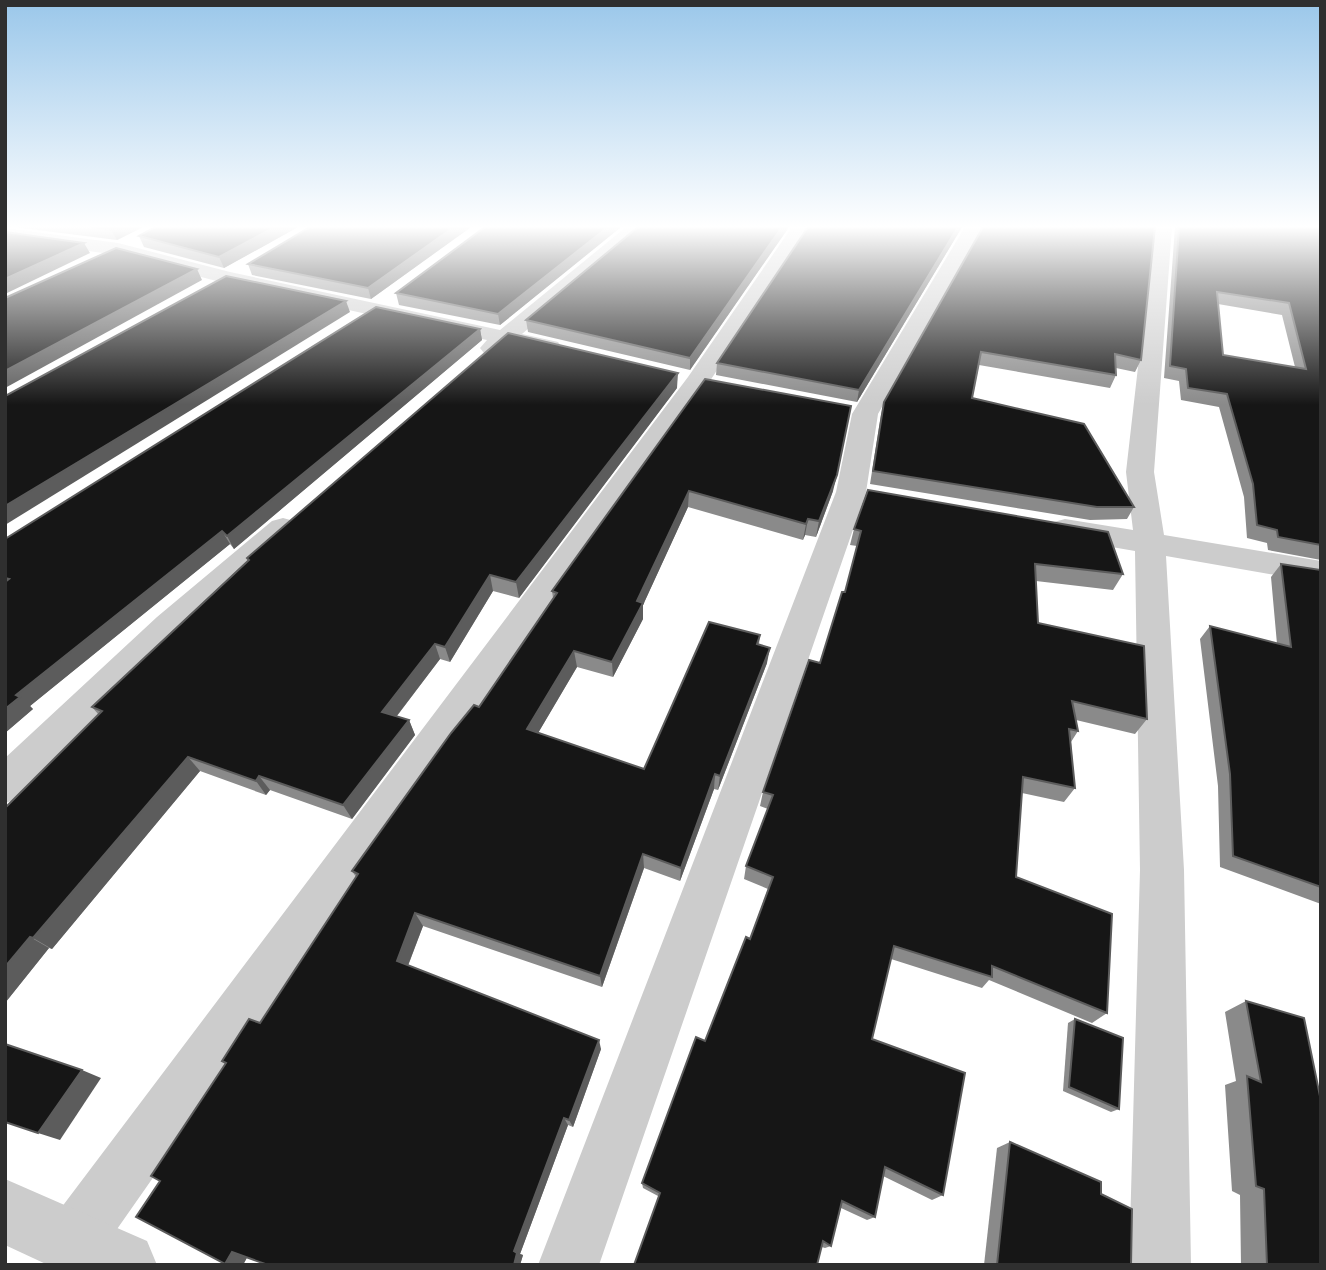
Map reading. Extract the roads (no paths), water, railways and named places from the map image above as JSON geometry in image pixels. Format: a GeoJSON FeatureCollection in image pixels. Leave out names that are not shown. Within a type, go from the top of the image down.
{"type":"FeatureCollection","features":[{"type":"Feature","properties":{"kind":"street"},"geometry":{"type":"LineString","coordinates":[[204,291],[213,286]]}},
{"type":"Feature","properties":{"kind":"street"},"geometry":{"type":"LineString","coordinates":[[282,286],[385,302],[569,351]]}},
{"type":"Feature","properties":{"kind":"street"},"geometry":{"type":"LineString","coordinates":[[474,363],[566,286]]}},
{"type":"Feature","properties":{"kind":"street"},"geometry":{"type":"LineString","coordinates":[[5,1211],[98,1253],[759,286]]}},
{"type":"Feature","properties":{"kind":"street"},"geometry":{"type":"LineString","coordinates":[[568,1265],[864,494],[852,411],[935,286]]}},
{"type":"Feature","properties":{"kind":"street"},"geometry":{"type":"LineString","coordinates":[[1157,286],[1140,472],[1150,543],[1162,870],[1160,1265]]}},
{"type":"Feature","properties":{"kind":"street"},"geometry":{"type":"LineString","coordinates":[[340,331],[385,302]]}},
{"type":"Feature","properties":{"kind":"street"},"geometry":{"type":"LineString","coordinates":[[5,785],[169,626],[306,508]]}},
{"type":"Feature","properties":{"kind":"street"},"geometry":{"type":"LineString","coordinates":[[1041,525],[1321,572]]}}]}
